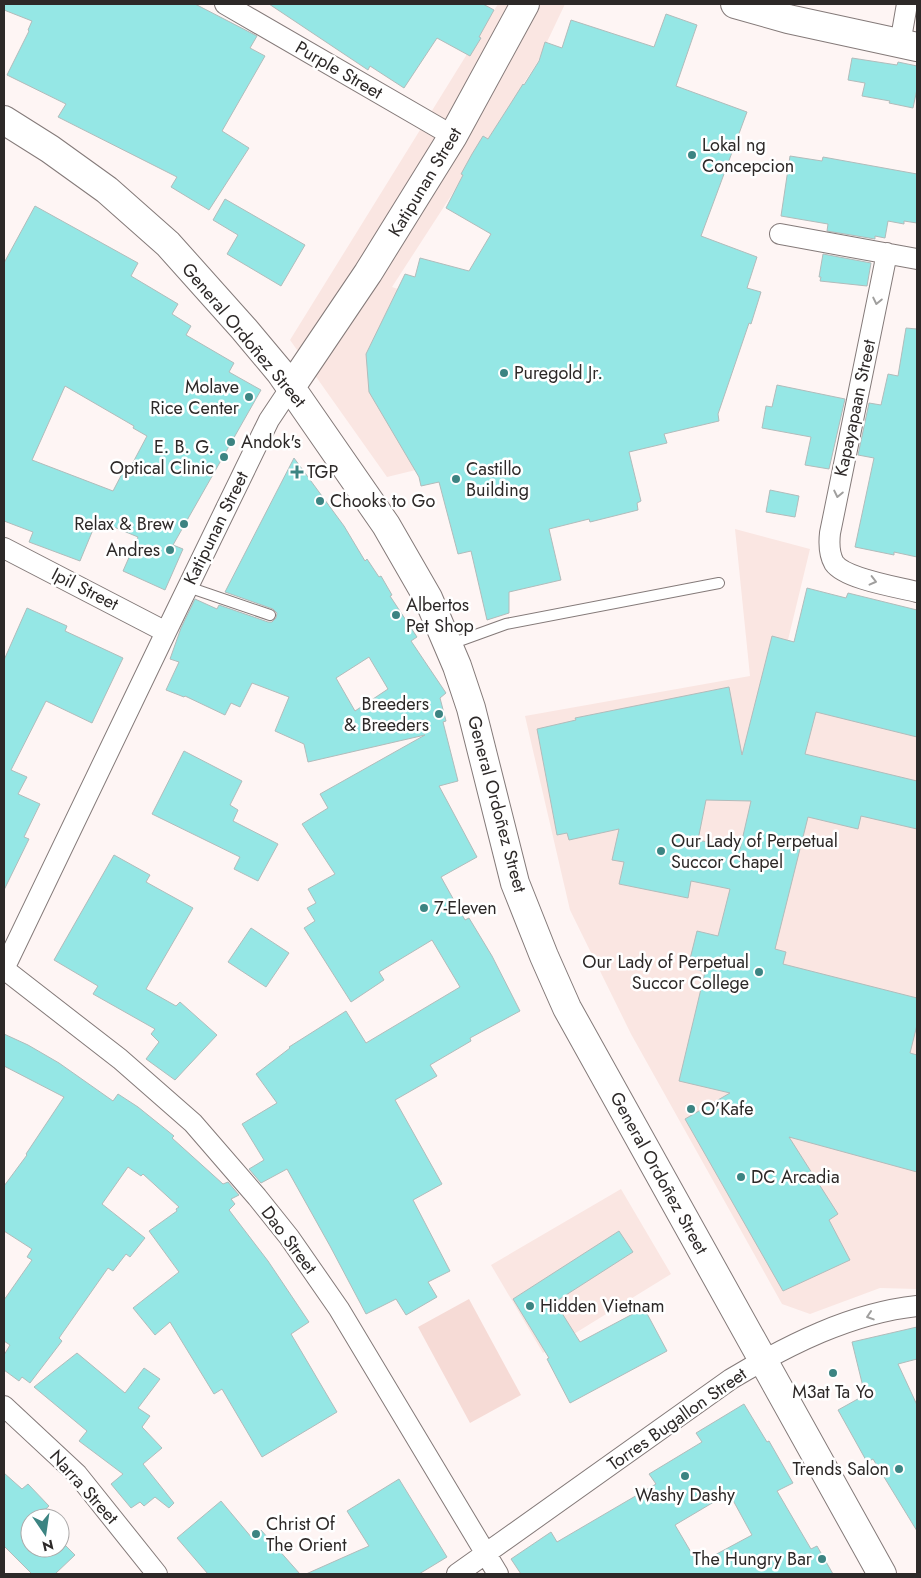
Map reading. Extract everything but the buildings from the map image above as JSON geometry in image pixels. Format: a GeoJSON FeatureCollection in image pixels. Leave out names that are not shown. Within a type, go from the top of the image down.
{"type":"FeatureCollection","features":[{"type":"Feature","properties":{"kind":"main road","name":"Katipunan Street"},"geometry":{"type":"LineString","coordinates":[[291,387],[368,273],[453,136],[525,4]]}},
{"type":"Feature","properties":{"kind":"main road"},"geometry":{"type":"LineString","coordinates":[[735,4],[768,8],[909,46]]}},
{"type":"Feature","properties":{"kind":"main road","name":"General Ordoñez Street"},"geometry":{"type":"LineString","coordinates":[[4,120],[88,176],[148,225],[168,244],[225,307],[291,387],[386,525],[428,598],[448,645],[471,708],[503,839],[516,883],[555,982],[591,1052],[882,1574]]}},
{"type":"Feature","properties":{"kind":"street","name":"Purple Street"},"geometry":{"type":"LineString","coordinates":[[225,4],[453,136]]}},
{"type":"Feature","properties":{"kind":"street"},"geometry":{"type":"LineString","coordinates":[[907,4],[909,46]]}},
{"type":"Feature","properties":{"kind":"street"},"geometry":{"type":"LineString","coordinates":[[780,234],[917,259]]}},
{"type":"Feature","properties":{"kind":"street","name":"Kapayapaan Street"},"geometry":{"type":"LineString","coordinates":[[887,253],[830,532],[829,547],[834,562],[849,575],[917,592]]}},
{"type":"Feature","properties":{"kind":"street","name":"Katipunan Street"},"geometry":{"type":"LineString","coordinates":[[4,969],[269,420],[291,387]]}},
{"type":"Feature","properties":{"kind":"street","name":"Ipil Street"},"geometry":{"type":"LineString","coordinates":[[4,548],[166,632]]}},
{"type":"Feature","properties":{"kind":"street","name":"Dao Street"},"geometry":{"type":"LineString","coordinates":[[4,969],[120,1059],[193,1123],[257,1197],[289,1237],[339,1309],[498,1574]]}},
{"type":"Feature","properties":{"kind":"street","name":"Torres Bugallon Street"},"geometry":{"type":"LineString","coordinates":[[457,1574],[731,1379],[763,1360],[838,1326],[881,1312],[917,1306]]}},
{"type":"Feature","properties":{"kind":"street","name":"Narra Street"},"geometry":{"type":"LineString","coordinates":[[5,1409],[77,1474],[157,1574]]}},
{"type":"Feature","properties":{"kind":"lane"},"geometry":{"type":"LineString","coordinates":[[448,645],[506,624],[719,583]]}},
{"type":"Feature","properties":{"kind":"lane"},"geometry":{"type":"LineString","coordinates":[[188,587],[270,615]]}},
{"type":"Feature","properties":{"kind":"shaded area"},"geometry":{"type":"Polygon","coordinates":[[[498,4],[565,4],[537,63],[392,287],[718,396],[387,477],[290,340],[498,4]]]}},
{"type":"Feature","properties":{"kind":"shaded area","name":"Our Lady of Perpetual Succor College"},"geometry":{"type":"Polygon","coordinates":[[[735,529],[810,549],[788,640],[917,672],[917,1289],[880,1288],[810,1314],[782,1304],[631,1034],[570,910],[525,716],[750,676],[735,529]]]}},
{"type":"Feature","properties":{"kind":"shaded area"},"geometry":{"type":"Polygon","coordinates":[[[621,1189],[671,1274],[543,1353],[491,1265],[621,1189]]]}},
{"type":"Feature","properties":{"kind":"shaded area"},"geometry":{"type":"Polygon","coordinates":[[[469,1299],[521,1395],[470,1423],[418,1327],[469,1299]]]}},
{"type":"Feature","properties":{"kind":"place","name":"Lokal ng Concepcion"},"geometry":{"type":"Point","coordinates":[692,155]}},
{"type":"Feature","properties":{"kind":"place","name":"Puregold Jr."},"geometry":{"type":"Point","coordinates":[504,373]}},
{"type":"Feature","properties":{"kind":"place","name":"Molave Rice Center"},"geometry":{"type":"Point","coordinates":[249,397]}},
{"type":"Feature","properties":{"kind":"place","name":"Andok's"},"geometry":{"type":"Point","coordinates":[231,442]}},
{"type":"Feature","properties":{"kind":"place","name":"E. B. G. Optical Clinic"},"geometry":{"type":"Point","coordinates":[224,457]}},
{"type":"Feature","properties":{"kind":"place","name":"TGP"},"geometry":{"type":"Point","coordinates":[297,472]}},
{"type":"Feature","properties":{"kind":"place","name":"Castillo Building"},"geometry":{"type":"Point","coordinates":[456,479]}},
{"type":"Feature","properties":{"kind":"place","name":"Chooks to Go"},"geometry":{"type":"Point","coordinates":[320,501]}},
{"type":"Feature","properties":{"kind":"place","name":"Relax & Brew"},"geometry":{"type":"Point","coordinates":[184,524]}},
{"type":"Feature","properties":{"kind":"place","name":"Andres"},"geometry":{"type":"Point","coordinates":[170,550]}},
{"type":"Feature","properties":{"kind":"place","name":"Albertos Pet Shop"},"geometry":{"type":"Point","coordinates":[396,615]}},
{"type":"Feature","properties":{"kind":"place","name":"Breeders & Breeders"},"geometry":{"type":"Point","coordinates":[439,714]}},
{"type":"Feature","properties":{"kind":"place","name":"Our Lady of Perpetual Succor Chapel"},"geometry":{"type":"Point","coordinates":[661,851]}},
{"type":"Feature","properties":{"kind":"place","name":"7-Eleven"},"geometry":{"type":"Point","coordinates":[424,908]}},
{"type":"Feature","properties":{"kind":"place","name":"Our Lady of Perpetual Succor College"},"geometry":{"type":"Point","coordinates":[759,972]}},
{"type":"Feature","properties":{"kind":"place","name":"O’Kafe"},"geometry":{"type":"Point","coordinates":[691,1109]}},
{"type":"Feature","properties":{"kind":"place","name":"DC Arcadia"},"geometry":{"type":"Point","coordinates":[741,1177]}},
{"type":"Feature","properties":{"kind":"place","name":"Hidden Vietnam"},"geometry":{"type":"Point","coordinates":[530,1306]}},
{"type":"Feature","properties":{"kind":"place","name":"M3at Ta Yo"},"geometry":{"type":"Point","coordinates":[833,1373]}},
{"type":"Feature","properties":{"kind":"place","name":"Trends Salon"},"geometry":{"type":"Point","coordinates":[899,1469]}},
{"type":"Feature","properties":{"kind":"place","name":"Washy Dashy"},"geometry":{"type":"Point","coordinates":[685,1476]}},
{"type":"Feature","properties":{"kind":"place","name":"Christ Of The Orient"},"geometry":{"type":"Point","coordinates":[256,1534]}},
{"type":"Feature","properties":{"kind":"place","name":"The Hungry Bar"},"geometry":{"type":"Point","coordinates":[822,1559]}}]}
